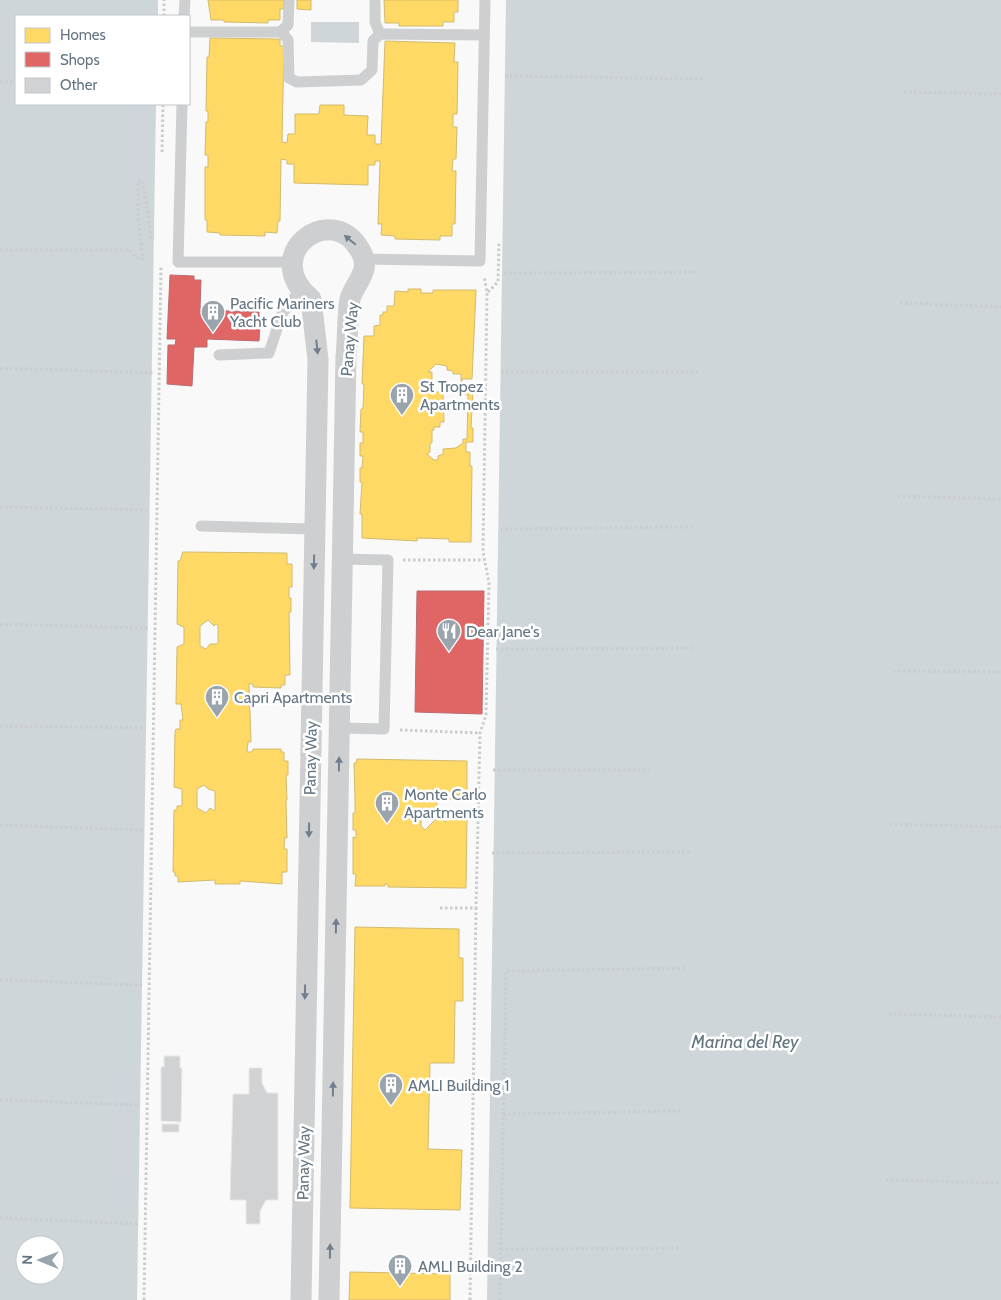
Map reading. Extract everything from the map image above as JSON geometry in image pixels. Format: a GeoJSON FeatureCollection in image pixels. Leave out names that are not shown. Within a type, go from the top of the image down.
{"type":"FeatureCollection","features":[{"type":"Feature","properties":{"kind":"street"},"geometry":{"type":"LineString","coordinates":[[292,262],[296,247],[306,237],[321,230],[334,230],[351,238],[361,250],[364,259]]}},
{"type":"Feature","properties":{"kind":"street","name":"Panay Way"},"geometry":{"type":"LineString","coordinates":[[330,1300],[346,356],[351,298],[363,274],[364,259]]}},
{"type":"Feature","properties":{"kind":"street","name":"Panay Way"},"geometry":{"type":"LineString","coordinates":[[292,262],[292,275],[300,290],[311,299],[318,360],[301,1300]]}},
{"type":"Feature","properties":{"kind":"lane"},"geometry":{"type":"LineString","coordinates":[[184,15],[185,0]]}},
{"type":"Feature","properties":{"kind":"lane"},"geometry":{"type":"LineString","coordinates":[[190,32],[280,32],[288,25],[289,0]]}},
{"type":"Feature","properties":{"kind":"lane"},"geometry":{"type":"LineString","coordinates":[[375,0],[375,22],[380,34]]}},
{"type":"Feature","properties":{"kind":"lane"},"geometry":{"type":"LineString","coordinates":[[364,259],[480,261],[485,0]]}},
{"type":"Feature","properties":{"kind":"lane"},"geometry":{"type":"LineString","coordinates":[[280,32],[288,40],[289,78],[297,82],[361,80],[372,70],[373,42],[380,34],[484,35]]}},
{"type":"Feature","properties":{"kind":"lane"},"geometry":{"type":"LineString","coordinates":[[182,105],[178,262],[292,262]]}},
{"type":"Feature","properties":{"kind":"lane"},"geometry":{"type":"LineString","coordinates":[[219,355],[269,353],[282,314],[300,290]]}},
{"type":"Feature","properties":{"kind":"lane"},"geometry":{"type":"LineString","coordinates":[[201,526],[315,528]]}},
{"type":"Feature","properties":{"kind":"lane"},"geometry":{"type":"LineString","coordinates":[[340,728],[384,729],[388,560],[342,559]]}},
{"type":"Feature","properties":{"kind":"path"},"geometry":{"type":"LineString","coordinates":[[164,0],[164,15]]}},
{"type":"Feature","properties":{"kind":"path"},"geometry":{"type":"LineString","coordinates":[[505,76],[705,79]]}},
{"type":"Feature","properties":{"kind":"path"},"geometry":{"type":"LineString","coordinates":[[0,82],[15,82]]}},
{"type":"Feature","properties":{"kind":"path"},"geometry":{"type":"LineString","coordinates":[[904,92],[1001,94]]}},
{"type":"Feature","properties":{"kind":"path"},"geometry":{"type":"LineString","coordinates":[[162,161],[163,105]]}},
{"type":"Feature","properties":{"kind":"path"},"geometry":{"type":"LineString","coordinates":[[0,250],[129,250],[137,258],[143,259],[138,220],[138,181],[143,180],[151,237],[155,237]]}},
{"type":"Feature","properties":{"kind":"path"},"geometry":{"type":"LineString","coordinates":[[144,1300],[161,257]]}},
{"type":"Feature","properties":{"kind":"path"},"geometry":{"type":"LineString","coordinates":[[470,1300],[480,733],[486,715],[490,584],[484,560],[487,292],[480,261]]}},
{"type":"Feature","properties":{"kind":"path"},"geometry":{"type":"LineString","coordinates":[[504,273],[699,272]]}},
{"type":"Feature","properties":{"kind":"path"},"geometry":{"type":"LineString","coordinates":[[900,303],[1001,307]]}},
{"type":"Feature","properties":{"kind":"path"},"geometry":{"type":"LineString","coordinates":[[0,368],[153,373]]}},
{"type":"Feature","properties":{"kind":"path"},"geometry":{"type":"LineString","coordinates":[[501,372],[698,372]]}},
{"type":"Feature","properties":{"kind":"path"},"geometry":{"type":"LineString","coordinates":[[898,496],[1001,499]]}},
{"type":"Feature","properties":{"kind":"path"},"geometry":{"type":"LineString","coordinates":[[0,507],[150,510]]}},
{"type":"Feature","properties":{"kind":"path"},"geometry":{"type":"LineString","coordinates":[[500,529],[694,527]]}},
{"type":"Feature","properties":{"kind":"path"},"geometry":{"type":"LineString","coordinates":[[388,560],[484,560]]}},
{"type":"Feature","properties":{"kind":"path"},"geometry":{"type":"LineString","coordinates":[[0,624],[148,628]]}},
{"type":"Feature","properties":{"kind":"path"},"geometry":{"type":"LineString","coordinates":[[496,649],[693,648]]}},
{"type":"Feature","properties":{"kind":"path"},"geometry":{"type":"LineString","coordinates":[[893,671],[1001,672]]}},
{"type":"Feature","properties":{"kind":"path"},"geometry":{"type":"LineString","coordinates":[[0,726],[146,728]]}},
{"type":"Feature","properties":{"kind":"path"},"geometry":{"type":"LineString","coordinates":[[384,729],[480,733]]}},
{"type":"Feature","properties":{"kind":"path"},"geometry":{"type":"LineString","coordinates":[[493,770],[652,770]]}},
{"type":"Feature","properties":{"kind":"path"},"geometry":{"type":"LineString","coordinates":[[890,824],[1001,827]]}},
{"type":"Feature","properties":{"kind":"path"},"geometry":{"type":"LineString","coordinates":[[0,826],[144,830]]}},
{"type":"Feature","properties":{"kind":"path"},"geometry":{"type":"LineString","coordinates":[[492,853],[690,852]]}},
{"type":"Feature","properties":{"kind":"path"},"geometry":{"type":"LineString","coordinates":[[440,908],[476,908]]}},
{"type":"Feature","properties":{"kind":"path"},"geometry":{"type":"LineString","coordinates":[[500,1300],[506,971],[687,968]]}},
{"type":"Feature","properties":{"kind":"path"},"geometry":{"type":"LineString","coordinates":[[0,980],[142,985]]}},
{"type":"Feature","properties":{"kind":"path"},"geometry":{"type":"LineString","coordinates":[[889,1014],[1001,1017]]}},
{"type":"Feature","properties":{"kind":"path"},"geometry":{"type":"LineString","coordinates":[[0,1100],[140,1105]]}},
{"type":"Feature","properties":{"kind":"path"},"geometry":{"type":"LineString","coordinates":[[503,1114],[682,1111]]}},
{"type":"Feature","properties":{"kind":"path"},"geometry":{"type":"LineString","coordinates":[[886,1180],[1001,1183]]}},
{"type":"Feature","properties":{"kind":"path"},"geometry":{"type":"LineString","coordinates":[[0,1218],[138,1224]]}},
{"type":"Feature","properties":{"kind":"path"},"geometry":{"type":"LineString","coordinates":[[501,1249],[679,1248]]}},
{"type":"Feature","properties":{"kind":"water"},"geometry":{"type":"Polygon","coordinates":[[[0,0],[158,0],[158,15],[15,15],[15,105],[156,105],[137,1300],[0,1300],[0,0]]]}},
{"type":"Feature","properties":{"kind":"water","name":"Marina del Rey"},"geometry":{"type":"Polygon","coordinates":[[[506,0],[1001,0],[1001,1300],[487,1300],[506,0]]]}},
{"type":"Feature","properties":{"kind":"water"},"geometry":{"type":"Polygon","coordinates":[[[311,22],[359,22],[359,43],[311,42],[311,22]]]}},
{"type":"Feature","properties":{"kind":"building: Homes"},"geometry":{"type":"Polygon","coordinates":[[[208,0],[284,0],[283,9],[280,9],[280,20],[268,20],[268,23],[211,20],[208,0]]]}},
{"type":"Feature","properties":{"kind":"building: Homes"},"geometry":{"type":"Polygon","coordinates":[[[297,0],[311,0],[311,10],[297,9],[297,0]]]}},
{"type":"Feature","properties":{"kind":"building: Homes"},"geometry":{"type":"Polygon","coordinates":[[[384,0],[458,0],[458,12],[454,12],[454,22],[443,22],[443,26],[399,26],[399,23],[385,23],[384,0]]]}},
{"type":"Feature","properties":{"kind":"building: Homes"},"geometry":{"type":"Polygon","coordinates":[[[210,38],[280,39],[280,46],[284,46],[282,142],[287,143],[288,134],[295,134],[295,114],[319,114],[320,105],[344,105],[344,115],[368,116],[367,135],[375,135],[375,144],[381,144],[385,41],[455,43],[454,62],[458,62],[457,114],[453,114],[453,127],[457,127],[456,159],[453,159],[452,171],[456,171],[455,224],[452,224],[452,236],[440,236],[440,240],[395,239],[395,236],[381,235],[382,224],[378,224],[380,161],[375,161],[375,165],[368,165],[368,185],[294,183],[294,164],[287,164],[287,160],[281,159],[280,221],[278,221],[277,233],[265,232],[265,236],[220,235],[220,233],[207,232],[207,220],[205,220],[205,167],[208,167],[208,155],[205,155],[206,122],[208,122],[208,111],[206,111],[207,57],[209,57],[210,38]]]}},
{"type":"Feature","properties":{"kind":"building: Homes","name":"St Tropez Apartments"},"geometry":{"type":"Polygon","coordinates":[[[408,289],[421,289],[421,293],[433,293],[433,290],[476,290],[472,379],[462,379],[462,391],[473,391],[471,428],[473,428],[473,442],[466,442],[466,452],[470,452],[470,466],[472,466],[471,542],[449,542],[449,539],[417,538],[417,541],[362,538],[362,514],[360,514],[362,482],[360,482],[360,468],[362,468],[363,456],[360,456],[360,443],[363,443],[363,432],[360,432],[361,409],[363,409],[364,336],[374,336],[374,326],[380,325],[380,315],[383,315],[383,312],[387,312],[387,306],[394,306],[395,291],[408,292],[408,289]],[[436,364],[428,372],[432,372],[432,392],[443,392],[444,422],[440,422],[440,427],[434,427],[434,430],[432,430],[432,443],[430,443],[430,452],[427,454],[434,460],[438,460],[438,456],[443,454],[443,449],[456,448],[463,443],[463,439],[467,439],[468,394],[461,394],[461,374],[453,374],[453,371],[447,370],[447,366],[436,364]]]}},
{"type":"Feature","properties":{"kind":"building: Homes","name":"Capri Apartments"},"geometry":{"type":"Polygon","coordinates":[[[183,552],[287,553],[287,564],[292,564],[292,587],[289,587],[289,598],[291,598],[291,612],[289,612],[290,675],[285,675],[285,685],[281,685],[281,688],[253,687],[253,684],[249,684],[251,742],[248,742],[247,752],[252,752],[253,749],[281,749],[281,752],[284,752],[284,761],[288,761],[288,775],[286,775],[287,838],[285,837],[284,849],[287,849],[287,872],[282,872],[282,884],[240,881],[240,884],[215,884],[215,880],[178,882],[178,876],[175,876],[175,872],[173,872],[174,810],[177,810],[177,806],[182,806],[182,789],[174,787],[175,732],[176,729],[180,729],[180,720],[183,720],[181,704],[176,704],[177,647],[184,644],[184,627],[177,624],[178,561],[180,561],[183,552]],[[208,620],[200,626],[200,646],[206,649],[210,644],[218,644],[218,625],[214,626],[208,620]],[[204,785],[197,789],[197,808],[206,813],[210,808],[215,810],[215,791],[208,789],[204,785]]]}},
{"type":"Feature","properties":{"kind":"building: Homes","name":"Monte Carlo Apartments"},"geometry":{"type":"Polygon","coordinates":[[[357,759],[467,761],[467,795],[452,795],[452,799],[437,799],[437,809],[421,809],[421,826],[425,830],[439,816],[445,822],[450,818],[467,819],[466,888],[388,887],[388,884],[385,884],[385,886],[355,886],[356,874],[353,874],[353,837],[356,838],[356,830],[353,830],[353,813],[355,813],[354,763],[356,763],[357,759]]]}},
{"type":"Feature","properties":{"kind":"building: Homes","name":"AMLI Building 1"},"geometry":{"type":"Polygon","coordinates":[[[355,927],[459,929],[459,958],[463,958],[463,1001],[455,1001],[454,1063],[430,1063],[428,1149],[462,1150],[460,1210],[350,1208],[355,927]]]}},
{"type":"Feature","properties":{"kind":"building: Homes","name":"AMLI Building 2"},"geometry":{"type":"Polygon","coordinates":[[[350,1272],[450,1274],[450,1300],[349,1300],[350,1272]]]}},
{"type":"Feature","properties":{"kind":"building: Shops","name":"Pacific Mariners Yacht Club"},"geometry":{"type":"Polygon","coordinates":[[[170,275],[194,276],[194,280],[201,280],[200,310],[259,312],[257,326],[260,326],[259,341],[207,339],[207,347],[194,347],[192,386],[167,384],[168,345],[175,345],[176,339],[167,339],[170,275]]]}},
{"type":"Feature","properties":{"kind":"building: Shops","name":"Dear Jane's"},"geometry":{"type":"Polygon","coordinates":[[[417,591],[484,591],[482,714],[415,712],[417,591]]]}},
{"type":"Feature","properties":{"kind":"building: Other"},"geometry":{"type":"Polygon","coordinates":[[[164,1056],[180,1056],[180,1068],[182,1068],[181,1122],[161,1121],[161,1067],[164,1067],[164,1056]]]}},
{"type":"Feature","properties":{"kind":"building: Other"},"geometry":{"type":"Polygon","coordinates":[[[249,1068],[262,1068],[262,1083],[267,1093],[278,1093],[278,1200],[266,1200],[260,1211],[260,1224],[246,1224],[246,1200],[230,1200],[233,1094],[249,1094],[249,1068]]]}},
{"type":"Feature","properties":{"kind":"building: Other"},"geometry":{"type":"Polygon","coordinates":[[[162,1124],[179,1124],[179,1132],[162,1132],[162,1124]]]}},
{"type":"Feature","properties":{"kind":"place","name":"Pacific Mariners Yacht Club"},"geometry":{"type":"Point","coordinates":[213,333]}},
{"type":"Feature","properties":{"kind":"place","name":"St Tropez Apartments"},"geometry":{"type":"Point","coordinates":[402,416]}},
{"type":"Feature","properties":{"kind":"place","name":"Dear Jane's"},"geometry":{"type":"Point","coordinates":[449,652]}},
{"type":"Feature","properties":{"kind":"place","name":"Capri Apartments"},"geometry":{"type":"Point","coordinates":[217,718]}},
{"type":"Feature","properties":{"kind":"place","name":"Monte Carlo Apartments"},"geometry":{"type":"Point","coordinates":[387,824]}},
{"type":"Feature","properties":{"kind":"place","name":"AMLI Building 1"},"geometry":{"type":"Point","coordinates":[391,1106]}},
{"type":"Feature","properties":{"kind":"place","name":"AMLI Building 2"},"geometry":{"type":"Point","coordinates":[400,1287]}}]}
